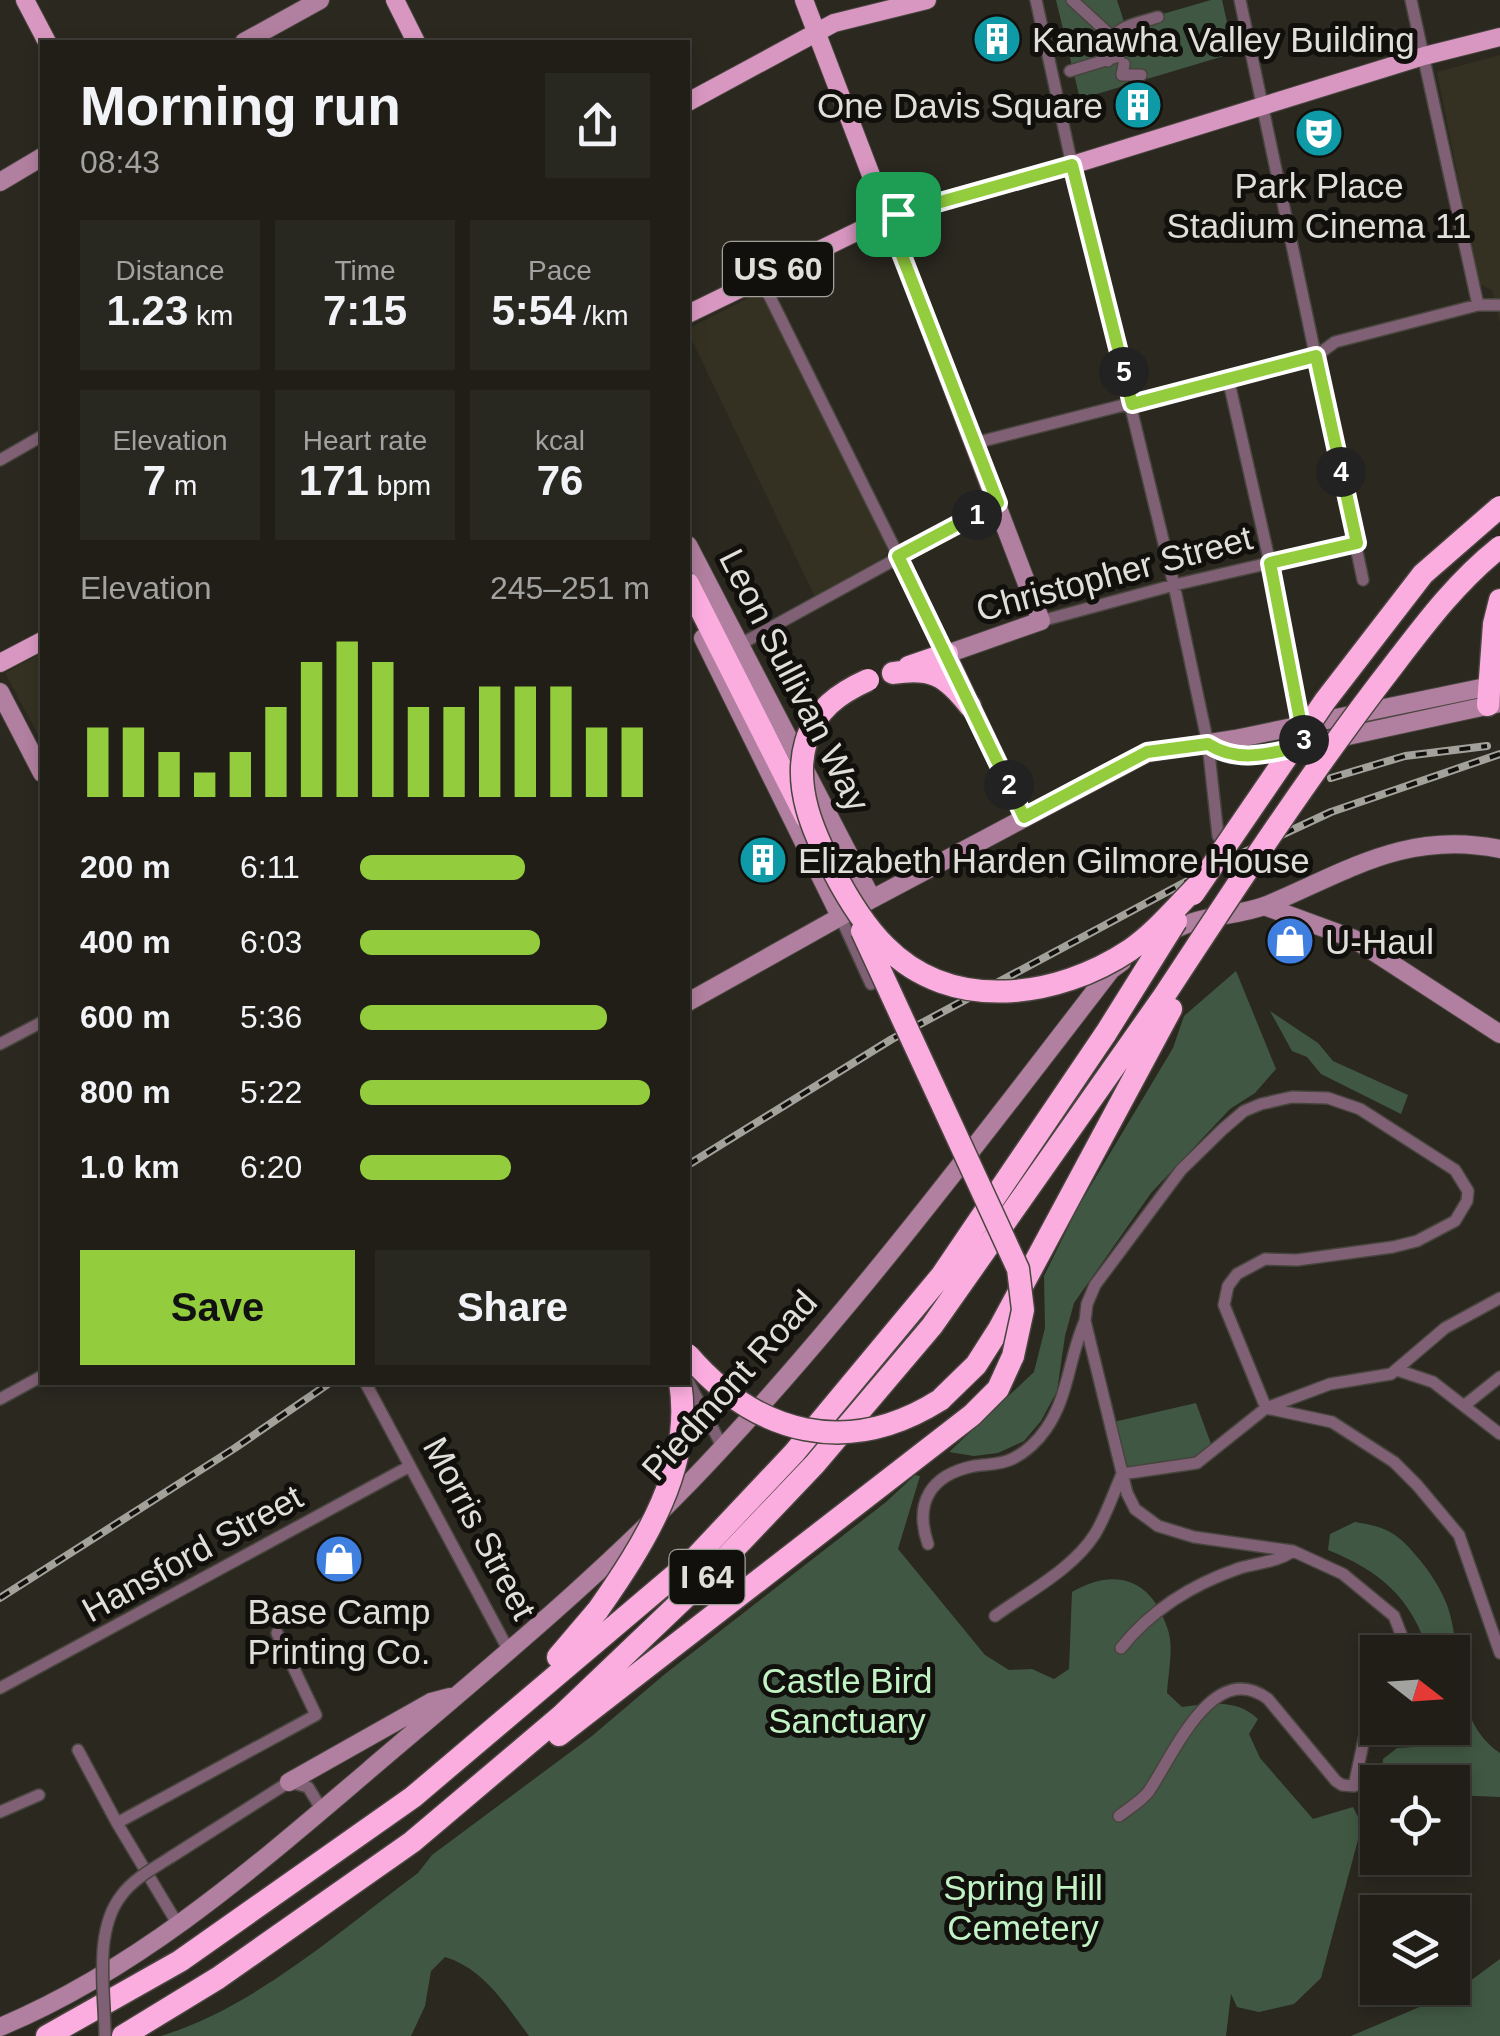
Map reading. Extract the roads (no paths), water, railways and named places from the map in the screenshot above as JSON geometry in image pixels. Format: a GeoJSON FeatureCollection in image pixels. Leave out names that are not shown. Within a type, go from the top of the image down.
{"type":"FeatureCollection","features":[{"type":"Feature","properties":{"kind":"highway","name":"I 64"},"geometry":{"type":"LineString","coordinates":[[47,2036],[180,1961],[413,1796],[695,1558],[794,1452],[942,1275],[1324,702],[1423,574],[1500,507]]}},
{"type":"Feature","properties":{"kind":"highway","name":"I 64"},"geometry":{"type":"LineString","coordinates":[[123,2036],[218,1978],[412,1842],[516,1755],[714,1570],[815,1464],[932,1326],[1171,995],[1245,872],[1351,721],[1449,593],[1500,547]]}},
{"type":"Feature","properties":{"kind":"highway"},"geometry":{"type":"LineString","coordinates":[[516,1755],[553,1740],[972,1415],[998,1389],[1012,1356],[1023,1310],[1018,1269],[843,904],[813,832],[690,588]]}},
{"type":"Feature","properties":{"kind":"highway"},"geometry":{"type":"LineString","coordinates":[[1494,695],[1500,600]]}},
{"type":"Feature","properties":{"kind":"highway"},"geometry":{"type":"LineString","coordinates":[[813,832],[802,784],[806,740],[815,720],[829,703],[868,680],[947,654]]}},
{"type":"Feature","properties":{"kind":"highway"},"geometry":{"type":"LineString","coordinates":[[893,672],[929,672],[948,680],[970,706]]}},
{"type":"Feature","properties":{"kind":"highway"},"geometry":{"type":"LineString","coordinates":[[843,904],[911,966],[964,988],[1013,993],[1073,979],[1109,962],[1153,932],[1201,882]]}},
{"type":"Feature","properties":{"kind":"highway"},"geometry":{"type":"LineString","coordinates":[[690,1357],[736,1402],[767,1418],[815,1432],[884,1427],[918,1414],[940,1400],[976,1365],[999,1328],[1171,995]]}},
{"type":"Feature","properties":{"kind":"highway"},"geometry":{"type":"LineString","coordinates":[[413,1796],[576,1639],[598,1610],[653,1522],[668,1488],[682,1422],[680,1385]]}},
{"type":"Feature","properties":{"kind":"main road"},"geometry":{"type":"LineString","coordinates":[[26,0],[45,40]]}},
{"type":"Feature","properties":{"kind":"main road"},"geometry":{"type":"LineString","coordinates":[[395,0],[415,40]]}},
{"type":"Feature","properties":{"kind":"main road"},"geometry":{"type":"LineString","coordinates":[[804,0],[887,217]]}},
{"type":"Feature","properties":{"kind":"main road"},"geometry":{"type":"LineString","coordinates":[[690,101],[834,23],[897,4],[927,0]]}},
{"type":"Feature","properties":{"kind":"main road","name":"US 60"},"geometry":{"type":"LineString","coordinates":[[690,313],[887,217],[1072,165],[1424,56],[1500,37]]}},
{"type":"Feature","properties":{"kind":"main road"},"geometry":{"type":"LineString","coordinates":[[0,664],[40,642]]}},
{"type":"Feature","properties":{"kind":"street"},"geometry":{"type":"LineString","coordinates":[[248,40],[320,0]]}},
{"type":"Feature","properties":{"kind":"street"},"geometry":{"type":"LineString","coordinates":[[1036,0],[1174,585],[1208,744],[1218,836]]}},
{"type":"Feature","properties":{"kind":"street"},"geometry":{"type":"LineString","coordinates":[[1072,0],[1112,36],[1128,64]]}},
{"type":"Feature","properties":{"kind":"street"},"geometry":{"type":"LineString","coordinates":[[1240,0],[1362,580]]}},
{"type":"Feature","properties":{"kind":"street"},"geometry":{"type":"LineString","coordinates":[[1411,0],[1478,305]]}},
{"type":"Feature","properties":{"kind":"street"},"geometry":{"type":"LineString","coordinates":[[1112,36],[1120,29],[1158,17]]}},
{"type":"Feature","properties":{"kind":"street"},"geometry":{"type":"LineString","coordinates":[[1112,36],[1128,64]]}},
{"type":"Feature","properties":{"kind":"street"},"geometry":{"type":"LineString","coordinates":[[1070,71],[1128,64]]}},
{"type":"Feature","properties":{"kind":"street"},"geometry":{"type":"LineString","coordinates":[[0,182],[40,158]]}},
{"type":"Feature","properties":{"kind":"street"},"geometry":{"type":"LineString","coordinates":[[887,217],[1041,621]]}},
{"type":"Feature","properties":{"kind":"street"},"geometry":{"type":"LineString","coordinates":[[760,277],[1024,817]]}},
{"type":"Feature","properties":{"kind":"street"},"geometry":{"type":"LineString","coordinates":[[974,443],[1316,356],[1334,342],[1478,305],[1500,305]]}},
{"type":"Feature","properties":{"kind":"street"},"geometry":{"type":"LineString","coordinates":[[1228,378],[1270,563],[1305,746]]}},
{"type":"Feature","properties":{"kind":"street"},"geometry":{"type":"LineString","coordinates":[[0,460],[40,437]]}},
{"type":"Feature","properties":{"kind":"street"},"geometry":{"type":"LineString","coordinates":[[740,644],[998,503]]}},
{"type":"Feature","properties":{"kind":"street","name":"Christopher Street"},"geometry":{"type":"LineString","coordinates":[[947,654],[1041,621],[1174,585],[1357,543]]}},
{"type":"Feature","properties":{"kind":"street","name":"Leon Sullivan Way"},"geometry":{"type":"LineString","coordinates":[[690,549],[872,899]]}},
{"type":"Feature","properties":{"kind":"street","name":"Leon Sullivan Way"},"geometry":{"type":"LineString","coordinates":[[690,610],[782,802],[843,904],[872,984]]}},
{"type":"Feature","properties":{"kind":"street"},"geometry":{"type":"LineString","coordinates":[[0,692],[40,769]]}},
{"type":"Feature","properties":{"kind":"street"},"geometry":{"type":"LineString","coordinates":[[1208,744],[1223,754],[1238,757],[1305,746],[1494,695]]}},
{"type":"Feature","properties":{"kind":"street"},"geometry":{"type":"LineString","coordinates":[[690,1001],[843,904],[872,899],[1147,752],[1494,695]]}},
{"type":"Feature","properties":{"kind":"street","name":"Piedmont Road"},"geometry":{"type":"LineString","coordinates":[[0,2027],[99,1977],[240,1878],[606,1563],[723,1448],[916,1222],[1111,970],[1132,952],[1194,921],[1264,906],[1328,875],[1399,850],[1461,844],[1500,849]]}},
{"type":"Feature","properties":{"kind":"street"},"geometry":{"type":"LineString","coordinates":[[1264,906],[1354,939],[1500,1034]]}},
{"type":"Feature","properties":{"kind":"street"},"geometry":{"type":"LineString","coordinates":[[0,1044],[40,1023]]}},
{"type":"Feature","properties":{"kind":"street"},"geometry":{"type":"LineString","coordinates":[[1266,1408],[1224,1305],[1228,1286],[1237,1274],[1265,1259],[1297,1260],[1394,1248],[1417,1241],[1454,1221],[1467,1201],[1468,1191],[1455,1170],[1360,1108],[1328,1098],[1282,1098],[1244,1111],[1180,1170],[1095,1285],[1086,1304],[1085,1321],[1122,1474],[1135,1509],[1158,1526],[1194,1537],[1293,1551],[1342,1574],[1394,1616],[1402,1635]]}},
{"type":"Feature","properties":{"kind":"street"},"geometry":{"type":"LineString","coordinates":[[1122,1474],[1197,1463],[1266,1408],[1311,1389],[1382,1377],[1397,1370],[1445,1328],[1500,1298]]}},
{"type":"Feature","properties":{"kind":"street"},"geometry":{"type":"LineString","coordinates":[[928,1544],[921,1513],[933,1487],[959,1471],[1015,1458],[1046,1431],[1060,1406],[1076,1340],[1085,1321]]}},
{"type":"Feature","properties":{"kind":"street"},"geometry":{"type":"LineString","coordinates":[[1397,1370],[1433,1382],[1500,1434]]}},
{"type":"Feature","properties":{"kind":"street"},"geometry":{"type":"LineString","coordinates":[[1464,1405],[1500,1376]]}},
{"type":"Feature","properties":{"kind":"street"},"geometry":{"type":"LineString","coordinates":[[0,1399],[40,1377]]}},
{"type":"Feature","properties":{"kind":"street","name":"Morris Street"},"geometry":{"type":"LineString","coordinates":[[367,1385],[509,1650]]}},
{"type":"Feature","properties":{"kind":"street"},"geometry":{"type":"LineString","coordinates":[[690,1385],[723,1448]]}},
{"type":"Feature","properties":{"kind":"street"},"geometry":{"type":"LineString","coordinates":[[1266,1408],[1332,1422],[1394,1462],[1418,1485],[1459,1536],[1500,1654]]}},
{"type":"Feature","properties":{"kind":"street","name":"Hansford Street"},"geometry":{"type":"LineString","coordinates":[[0,1688],[410,1466]]}},
{"type":"Feature","properties":{"kind":"street"},"geometry":{"type":"LineString","coordinates":[[995,1616],[1084,1548],[1096,1533],[1122,1474]]}},
{"type":"Feature","properties":{"kind":"street"},"geometry":{"type":"LineString","coordinates":[[1121,1648],[1137,1628],[1195,1586],[1254,1564],[1274,1562],[1293,1551]]}},
{"type":"Feature","properties":{"kind":"street"},"geometry":{"type":"LineString","coordinates":[[116,1823],[316,1715],[277,1633]]}},
{"type":"Feature","properties":{"kind":"street"},"geometry":{"type":"LineString","coordinates":[[1120,1816],[1146,1795],[1198,1715],[1225,1692],[1239,1687],[1254,1689],[1268,1700],[1342,1785],[1354,1786],[1362,1745]]}},
{"type":"Feature","properties":{"kind":"street"},"geometry":{"type":"LineString","coordinates":[[106,2036],[104,1955],[112,1912],[134,1882],[289,1782],[430,1702],[456,1696]]}},
{"type":"Feature","properties":{"kind":"street"},"geometry":{"type":"LineString","coordinates":[[78,1750],[116,1823],[177,1923]]}},
{"type":"Feature","properties":{"kind":"street"},"geometry":{"type":"LineString","coordinates":[[289,1782],[308,1787],[322,1810]]}},
{"type":"Feature","properties":{"kind":"street"},"geometry":{"type":"LineString","coordinates":[[0,1812],[39,1794]]}},
{"type":"Feature","properties":{"kind":"railway"},"geometry":{"type":"LineString","coordinates":[[1331,778],[1405,756],[1487,746]]}},
{"type":"Feature","properties":{"kind":"railway"},"geometry":{"type":"LineString","coordinates":[[690,1164],[892,1039],[1221,863],[1331,812],[1500,754]]}},
{"type":"Feature","properties":{"kind":"railway"},"geometry":{"type":"LineString","coordinates":[[0,1598],[327,1385]]}},
{"type":"Feature","properties":{"kind":"place","name":"Kanawha Valley Building"},"geometry":{"type":"Point","coordinates":[997,39]}},
{"type":"Feature","properties":{"kind":"place","name":"One Davis Square"},"geometry":{"type":"Point","coordinates":[1138,105]}},
{"type":"Feature","properties":{"kind":"place","name":"Park Place Stadium Cinema 11"},"geometry":{"type":"Point","coordinates":[1319,133]}},
{"type":"Feature","properties":{"kind":"place","name":"Elizabeth Harden Gilmore House"},"geometry":{"type":"Point","coordinates":[763,860]}},
{"type":"Feature","properties":{"kind":"place","name":"U-Haul"},"geometry":{"type":"Point","coordinates":[1290,941]}},
{"type":"Feature","properties":{"kind":"place","name":"Base Camp Printing Co."},"geometry":{"type":"Point","coordinates":[339,1559]}},
{"type":"Feature","properties":{"kind":"park label","name":"Castle Bird Sanctuary"},"geometry":{"type":"Point","coordinates":[847,1700]}},
{"type":"Feature","properties":{"kind":"park label","name":"Spring Hill Cemetery"},"geometry":{"type":"Point","coordinates":[1023,1907]}}]}
